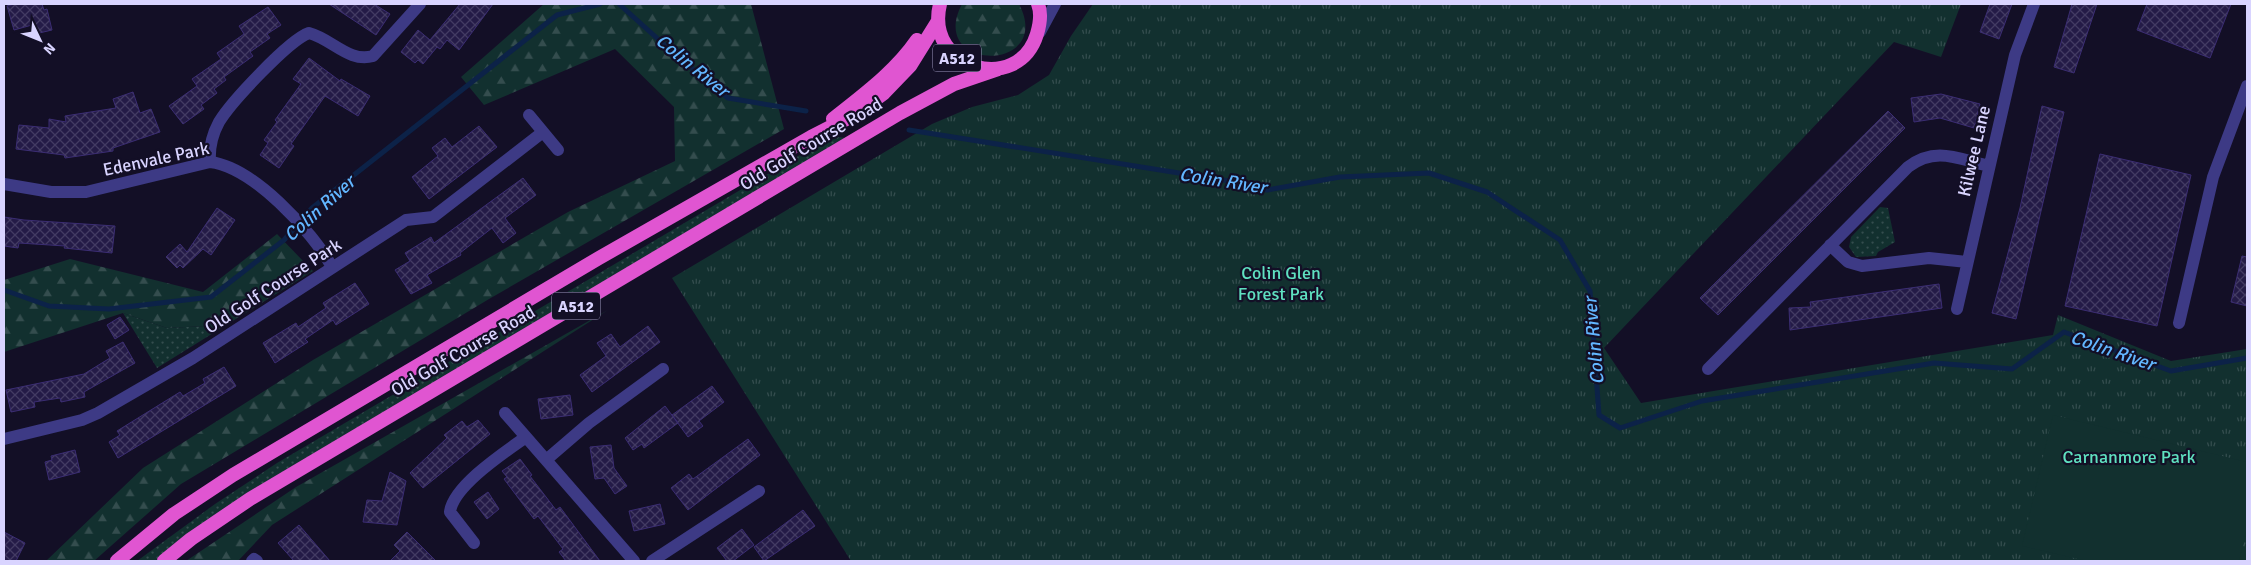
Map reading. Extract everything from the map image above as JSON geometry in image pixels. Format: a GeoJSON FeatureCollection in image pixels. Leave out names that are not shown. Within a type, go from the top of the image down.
{"type":"FeatureCollection","features":[{"type":"Feature","properties":{"kind":"highway","name":"A512"},"geometry":{"type":"LineString","coordinates":[[940,4],[938,21],[944,43],[954,55],[974,67],[998,69],[1013,63],[1026,54],[1035,40]]}},
{"type":"Feature","properties":{"kind":"highway","name":"Old Golf Course Road"},"geometry":{"type":"LineString","coordinates":[[811,137],[873,88],[907,54],[940,4]]}},
{"type":"Feature","properties":{"kind":"highway"},"geometry":{"type":"LineString","coordinates":[[1035,40],[1040,25],[1038,4]]}},
{"type":"Feature","properties":{"kind":"highway","name":"Old Golf Course Road"},"geometry":{"type":"LineString","coordinates":[[117,561],[174,514],[233,475],[591,263],[811,137],[854,115],[884,93],[910,66],[938,21]]}},
{"type":"Feature","properties":{"kind":"highway","name":"Old Golf Course Road"},"geometry":{"type":"LineString","coordinates":[[164,561],[191,539],[258,494],[900,113],[954,84],[998,69]]}},
{"type":"Feature","properties":{"kind":"street"},"geometry":{"type":"LineString","coordinates":[[210,162],[211,140],[220,121],[232,105],[293,42],[309,33],[323,37],[354,56],[366,58],[373,56],[420,4]]}},
{"type":"Feature","properties":{"kind":"street"},"geometry":{"type":"LineString","coordinates":[[1035,40],[1055,4]]}},
{"type":"Feature","properties":{"kind":"street","name":"Kilwee Lane"},"geometry":{"type":"LineString","coordinates":[[1957,309],[2015,55],[2034,4]]}},
{"type":"Feature","properties":{"kind":"street"},"geometry":{"type":"LineString","coordinates":[[2179,323],[2213,177],[2247,86]]}},
{"type":"Feature","properties":{"kind":"street"},"geometry":{"type":"LineString","coordinates":[[530,115],[558,150]]}},
{"type":"Feature","properties":{"kind":"street","name":"Old Golf Course Park"},"geometry":{"type":"LineString","coordinates":[[4,439],[82,420],[98,413],[193,358],[406,220],[433,217],[543,132]]}},
{"type":"Feature","properties":{"kind":"street"},"geometry":{"type":"LineString","coordinates":[[1708,369],[1918,159],[1937,154],[1989,166]]}},
{"type":"Feature","properties":{"kind":"street","name":"Edenvale Park"},"geometry":{"type":"LineString","coordinates":[[4,184],[51,192],[86,192],[210,162],[221,164],[247,175],[316,240],[332,268]]}},
{"type":"Feature","properties":{"kind":"street"},"geometry":{"type":"LineString","coordinates":[[1830,245],[1848,262],[1862,266],[1929,258],[1967,262]]}},
{"type":"Feature","properties":{"kind":"street"},"geometry":{"type":"LineString","coordinates":[[546,460],[589,423],[663,369]]}},
{"type":"Feature","properties":{"kind":"street"},"geometry":{"type":"LineString","coordinates":[[506,413],[634,561]]}},
{"type":"Feature","properties":{"kind":"street"},"geometry":{"type":"LineString","coordinates":[[474,543],[450,512],[451,502],[479,472],[526,436]]}},
{"type":"Feature","properties":{"kind":"street"},"geometry":{"type":"LineString","coordinates":[[652,561],[759,491]]}},
{"type":"Feature","properties":{"kind":"street"},"geometry":{"type":"LineString","coordinates":[[252,561],[254,559],[257,561]]}},
{"type":"Feature","properties":{"kind":"green space"},"geometry":{"type":"Polygon","coordinates":[[[544,4],[751,4],[784,129],[489,299],[181,484],[94,561],[46,561],[143,468],[313,360],[568,212],[675,161],[674,107],[615,49],[484,105],[461,77],[544,4]]]}},
{"type":"Feature","properties":{"kind":"green space"},"geometry":{"type":"Polygon","coordinates":[[[962,4],[1019,4],[1025,27],[1020,43],[1007,53],[990,56],[974,53],[961,43],[956,27],[962,4]]]}},
{"type":"Feature","properties":{"kind":"green space","name":"Colin Glen Forest Park"},"geometry":{"type":"Polygon","coordinates":[[[1093,4],[1961,4],[1941,57],[1894,42],[1604,348],[1641,403],[2053,335],[2058,315],[2171,361],[2247,349],[2247,561],[851,561],[672,278],[932,124],[972,107],[1018,95],[1049,75],[1071,36],[1093,4]]]}},
{"type":"Feature","properties":{"kind":"green space"},"geometry":{"type":"Polygon","coordinates":[[[832,136],[846,138],[204,524],[155,561],[137,561],[215,504],[277,463],[832,136]]]}},
{"type":"Feature","properties":{"kind":"green space"},"geometry":{"type":"Polygon","coordinates":[[[1880,207],[1888,208],[1895,242],[1878,252],[1876,256],[1856,257],[1849,247],[1851,237],[1880,207]]]}},
{"type":"Feature","properties":{"kind":"green space"},"geometry":{"type":"Polygon","coordinates":[[[277,234],[305,263],[206,326],[167,328],[123,313],[4,352],[4,280],[70,259],[203,292],[277,234]]]}},
{"type":"Feature","properties":{"kind":"green space"},"geometry":{"type":"Polygon","coordinates":[[[305,263],[313,271],[157,368],[123,313],[167,328],[206,326],[305,263]]]}},
{"type":"Feature","properties":{"kind":"green space"},"geometry":{"type":"Polygon","coordinates":[[[608,310],[272,525],[238,561],[186,561],[296,487],[608,310]]]}},
{"type":"Feature","properties":{"kind":"green space","name":"Carnanmore Park"},"geometry":{"type":"Polygon","coordinates":[[[2053,415],[2247,462],[2247,528],[2239,561],[2087,561],[2022,546],[2053,415]]]}},
{"type":"Feature","properties":{"kind":"building"},"geometry":{"type":"Polygon","coordinates":[[[14,4],[42,4],[44,10],[47,9],[52,30],[35,34],[32,25],[14,30],[7,6],[14,4]]]}},
{"type":"Feature","properties":{"kind":"building"},"geometry":{"type":"Polygon","coordinates":[[[329,4],[374,4],[390,14],[376,35],[329,4]]]}},
{"type":"Feature","properties":{"kind":"building"},"geometry":{"type":"Polygon","coordinates":[[[460,4],[493,4],[459,50],[447,40],[440,49],[437,47],[423,64],[418,60],[415,63],[401,52],[418,30],[430,40],[460,4]]]}},
{"type":"Feature","properties":{"kind":"building"},"geometry":{"type":"Polygon","coordinates":[[[1990,4],[2012,4],[1999,39],[1980,32],[1990,4]]]}},
{"type":"Feature","properties":{"kind":"building"},"geometry":{"type":"Polygon","coordinates":[[[2072,4],[2097,4],[2074,73],[2054,67],[2072,4]]]}},
{"type":"Feature","properties":{"kind":"building"},"geometry":{"type":"Polygon","coordinates":[[[2147,4],[2231,4],[2210,58],[2137,30],[2147,4]]]}},
{"type":"Feature","properties":{"kind":"building"},"geometry":{"type":"Polygon","coordinates":[[[268,7],[281,25],[267,34],[270,38],[250,52],[253,56],[224,77],[226,80],[214,89],[217,93],[201,105],[204,109],[183,124],[169,106],[197,86],[192,79],[221,59],[217,53],[244,34],[239,26],[268,7]]]}},
{"type":"Feature","properties":{"kind":"building"},"geometry":{"type":"Polygon","coordinates":[[[309,58],[340,81],[341,79],[370,96],[358,116],[325,96],[291,144],[294,146],[279,168],[260,155],[268,143],[264,140],[277,122],[275,120],[301,84],[293,79],[309,58]]]}},
{"type":"Feature","properties":{"kind":"building"},"geometry":{"type":"Polygon","coordinates":[[[133,92],[140,113],[151,109],[160,132],[113,148],[113,151],[65,158],[64,155],[16,149],[19,125],[49,128],[49,119],[66,122],[65,116],[116,108],[113,99],[133,92]]]}},
{"type":"Feature","properties":{"kind":"building"},"geometry":{"type":"Polygon","coordinates":[[[1941,94],[1980,104],[1974,128],[1940,118],[1914,122],[1911,98],[1941,94]]]}},
{"type":"Feature","properties":{"kind":"building"},"geometry":{"type":"Polygon","coordinates":[[[2042,106],[2064,112],[2016,319],[1992,313],[2020,208],[2042,106]]]}},
{"type":"Feature","properties":{"kind":"building"},"geometry":{"type":"Polygon","coordinates":[[[1888,111],[1905,128],[1718,315],[1700,298],[1888,111]]]}},
{"type":"Feature","properties":{"kind":"building"},"geometry":{"type":"Polygon","coordinates":[[[479,126],[497,147],[429,199],[412,177],[438,156],[432,148],[445,138],[452,147],[479,126]]]}},
{"type":"Feature","properties":{"kind":"building"},"geometry":{"type":"Polygon","coordinates":[[[2100,154],[2191,175],[2157,326],[2065,306],[2100,154]]]}},
{"type":"Feature","properties":{"kind":"building"},"geometry":{"type":"Polygon","coordinates":[[[523,178],[536,195],[505,218],[516,233],[503,243],[492,228],[460,253],[461,255],[427,275],[432,283],[411,294],[395,270],[410,261],[405,253],[431,237],[434,243],[523,178]]]}},
{"type":"Feature","properties":{"kind":"building"},"geometry":{"type":"Polygon","coordinates":[[[217,208],[235,220],[211,255],[203,249],[183,268],[180,265],[177,268],[166,257],[180,244],[187,252],[217,208]]]}},
{"type":"Feature","properties":{"kind":"building"},"geometry":{"type":"Polygon","coordinates":[[[4,217],[115,226],[112,253],[64,248],[65,246],[19,243],[18,248],[4,246],[4,217]]]}},
{"type":"Feature","properties":{"kind":"building"},"geometry":{"type":"Polygon","coordinates":[[[2242,256],[2247,257],[2247,306],[2231,302],[2242,256]]]}},
{"type":"Feature","properties":{"kind":"building"},"geometry":{"type":"Polygon","coordinates":[[[355,283],[369,304],[336,325],[333,320],[305,339],[308,342],[275,363],[263,343],[296,323],[298,327],[326,308],[323,303],[355,283]]]}},
{"type":"Feature","properties":{"kind":"building"},"geometry":{"type":"Polygon","coordinates":[[[1939,284],[1942,308],[1790,330],[1789,308],[1811,307],[1810,302],[1939,284]]]}},
{"type":"Feature","properties":{"kind":"building"},"geometry":{"type":"Polygon","coordinates":[[[120,317],[129,330],[115,339],[107,325],[120,317]]]}},
{"type":"Feature","properties":{"kind":"building"},"geometry":{"type":"Polygon","coordinates":[[[648,326],[660,342],[592,392],[580,375],[606,356],[597,343],[611,334],[620,347],[648,326]]]}},
{"type":"Feature","properties":{"kind":"building"},"geometry":{"type":"Polygon","coordinates":[[[123,342],[135,363],[84,392],[85,397],[61,402],[60,398],[34,402],[35,407],[11,412],[6,390],[84,374],[110,358],[106,351],[123,342]]]}},
{"type":"Feature","properties":{"kind":"building"},"geometry":{"type":"Polygon","coordinates":[[[224,367],[236,386],[118,458],[109,442],[120,435],[117,431],[180,392],[183,396],[205,383],[203,379],[224,367]]]}},
{"type":"Feature","properties":{"kind":"building"},"geometry":{"type":"Polygon","coordinates":[[[712,386],[724,402],[699,421],[703,426],[688,437],[672,415],[712,386]]]}},
{"type":"Feature","properties":{"kind":"building"},"geometry":{"type":"Polygon","coordinates":[[[570,395],[573,415],[541,419],[538,399],[570,395]]]}},
{"type":"Feature","properties":{"kind":"building"},"geometry":{"type":"Polygon","coordinates":[[[665,406],[678,423],[644,448],[642,444],[633,450],[625,438],[665,406]]]}},
{"type":"Feature","properties":{"kind":"building"},"geometry":{"type":"Polygon","coordinates":[[[478,420],[490,434],[423,488],[410,473],[447,438],[444,435],[462,421],[467,427],[478,420]]]}},
{"type":"Feature","properties":{"kind":"building"},"geometry":{"type":"Polygon","coordinates":[[[748,439],[760,455],[688,510],[671,488],[689,474],[693,479],[748,439]]]}},
{"type":"Feature","properties":{"kind":"building"},"geometry":{"type":"Polygon","coordinates":[[[611,445],[614,468],[627,486],[615,494],[604,478],[595,479],[590,447],[611,445]]]}},
{"type":"Feature","properties":{"kind":"building"},"geometry":{"type":"Polygon","coordinates":[[[75,450],[80,472],[49,480],[45,462],[52,460],[51,456],[75,450]]]}},
{"type":"Feature","properties":{"kind":"building"},"geometry":{"type":"Polygon","coordinates":[[[520,459],[532,475],[530,476],[556,510],[560,507],[600,561],[566,561],[559,552],[563,549],[538,516],[534,519],[504,479],[507,477],[502,471],[520,459]]]}},
{"type":"Feature","properties":{"kind":"building"},"geometry":{"type":"Polygon","coordinates":[[[390,472],[406,481],[397,525],[363,522],[367,500],[382,501],[390,472]]]}},
{"type":"Feature","properties":{"kind":"building"},"geometry":{"type":"Polygon","coordinates":[[[488,492],[499,509],[487,519],[474,502],[488,492]]]}},
{"type":"Feature","properties":{"kind":"building"},"geometry":{"type":"Polygon","coordinates":[[[660,504],[665,524],[634,531],[629,511],[660,504]]]}},
{"type":"Feature","properties":{"kind":"building"},"geometry":{"type":"Polygon","coordinates":[[[803,510],[815,526],[764,561],[754,547],[803,510]]]}},
{"type":"Feature","properties":{"kind":"building"},"geometry":{"type":"Polygon","coordinates":[[[299,525],[330,561],[294,561],[278,543],[299,525]]]}},
{"type":"Feature","properties":{"kind":"building"},"geometry":{"type":"Polygon","coordinates":[[[742,529],[754,545],[733,561],[727,561],[717,548],[742,529]]]}},
{"type":"Feature","properties":{"kind":"building"},"geometry":{"type":"Polygon","coordinates":[[[4,532],[25,543],[16,561],[4,561],[4,532]]]}},
{"type":"Feature","properties":{"kind":"building"},"geometry":{"type":"Polygon","coordinates":[[[407,532],[436,561],[390,561],[400,551],[394,545],[407,532]]]}},
{"type":"Feature","properties":{"kind":"waterway","name":"Colin River"},"geometry":{"type":"LineString","coordinates":[[4,290],[49,306],[109,309],[211,297],[284,240],[312,208],[557,15],[600,4]]}},
{"type":"Feature","properties":{"kind":"waterway","name":"Colin River"},"geometry":{"type":"LineString","coordinates":[[619,4],[678,57],[728,98],[806,111]]}},
{"type":"Feature","properties":{"kind":"waterway","name":"Colin River"},"geometry":{"type":"LineString","coordinates":[[909,130],[1229,181],[1267,190],[1340,177],[1429,173],[1487,192],[1560,240],[1590,291],[1599,415],[1620,428],[1702,401],[1934,363],[2012,369],[2064,332],[2171,371],[2247,358]]}}]}
